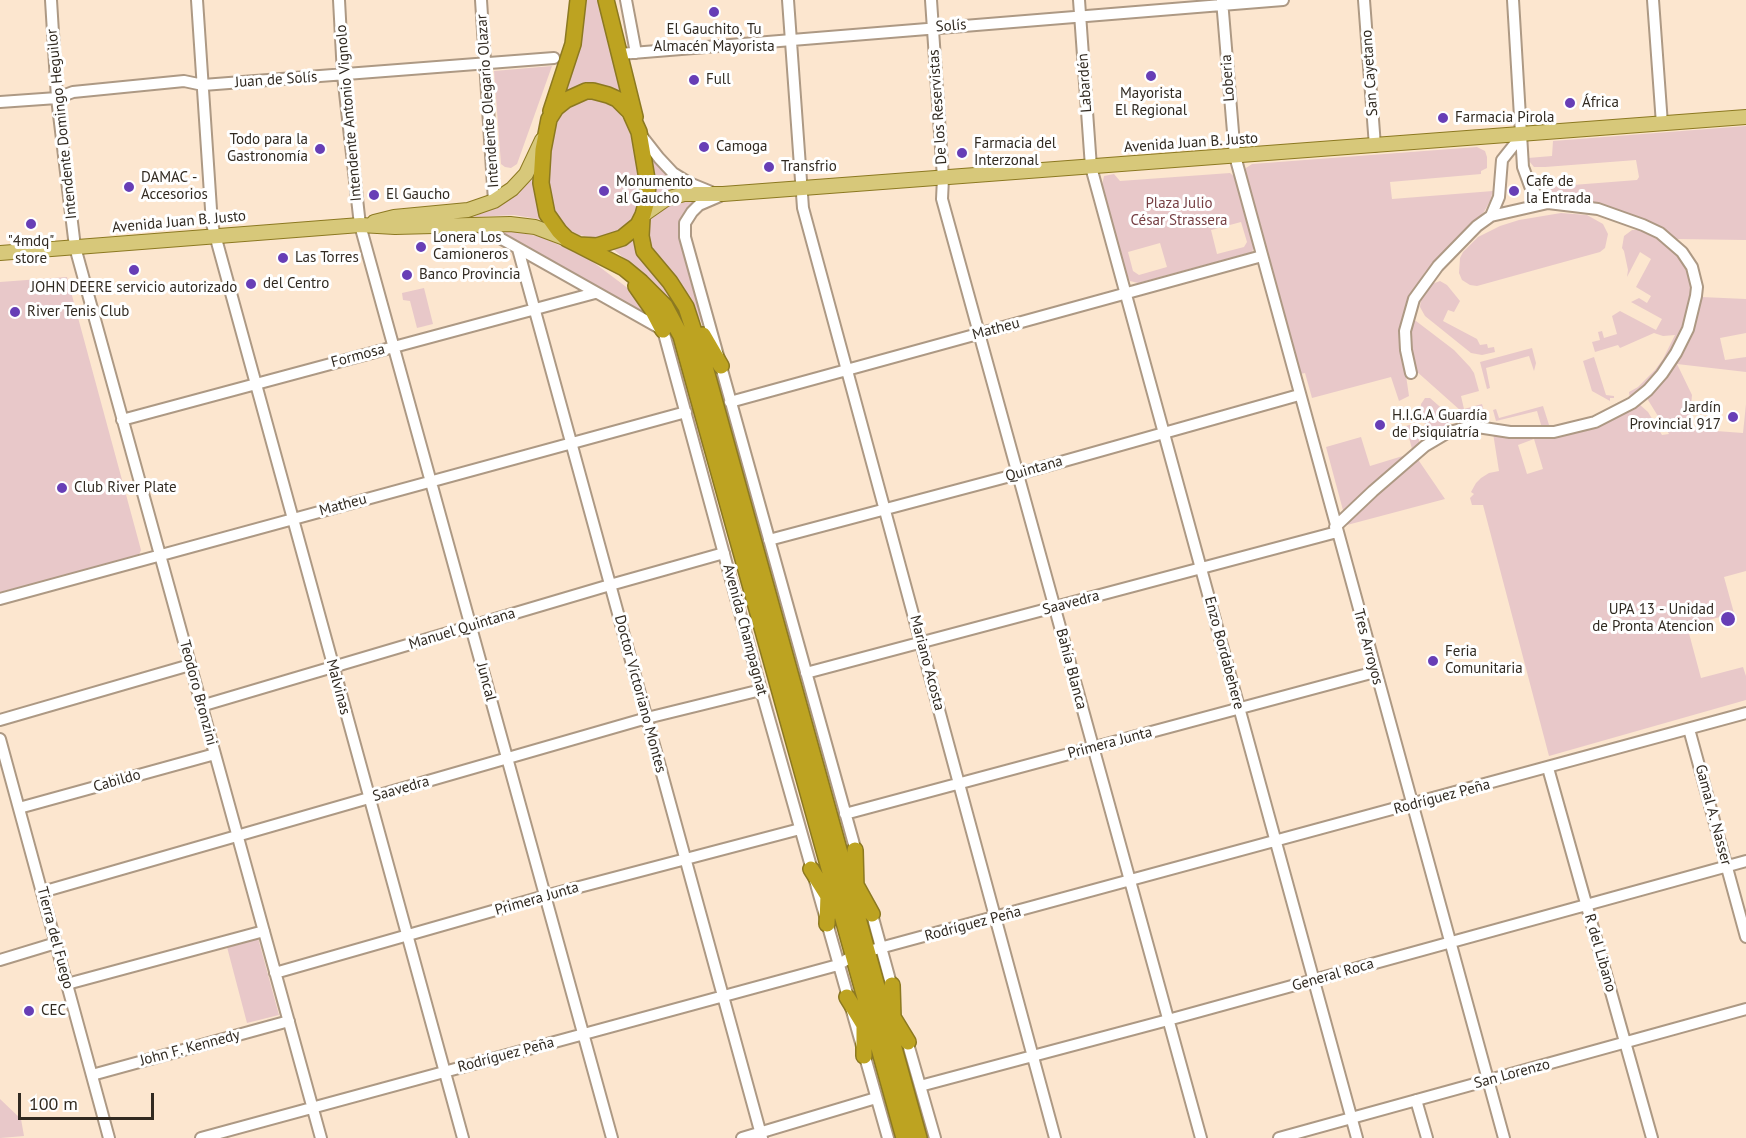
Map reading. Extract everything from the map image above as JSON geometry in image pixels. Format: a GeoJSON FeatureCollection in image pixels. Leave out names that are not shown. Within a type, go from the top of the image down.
{"type":"FeatureCollection","features":[{"type":"Feature","properties":{"kind":"highway"},"geometry":{"type":"LineString","coordinates":[[578,0],[573,44],[547,124],[541,176],[544,202],[550,219],[573,242],[597,246],[613,242],[629,233],[643,217],[648,185],[638,128],[606,0]]}},
{"type":"Feature","properties":{"kind":"highway"},"geometry":{"type":"LineString","coordinates":[[547,124],[566,100],[580,93],[594,91],[617,99],[630,112],[638,128]]}},
{"type":"Feature","properties":{"kind":"highway","name":"Avenida Champagnat"},"geometry":{"type":"LineString","coordinates":[[643,217],[641,236],[644,251],[670,282],[686,307],[709,378],[836,863]]}},
{"type":"Feature","properties":{"kind":"highway","name":"Avenida Champagnat"},"geometry":{"type":"LineString","coordinates":[[573,242],[624,268],[646,286],[666,306],[681,336],[836,863],[858,917],[868,952],[886,987],[904,1138]]}},
{"type":"Feature","properties":{"kind":"highway"},"geometry":{"type":"LineString","coordinates":[[624,268],[652,309],[663,330]]}},
{"type":"Feature","properties":{"kind":"highway"},"geometry":{"type":"LineString","coordinates":[[686,307],[720,366]]}},
{"type":"Feature","properties":{"kind":"highway"},"geometry":{"type":"LineString","coordinates":[[855,850],[858,917]]}},
{"type":"Feature","properties":{"kind":"highway"},"geometry":{"type":"LineString","coordinates":[[836,863],[855,885]]}},
{"type":"Feature","properties":{"kind":"highway"},"geometry":{"type":"LineString","coordinates":[[827,924],[828,897],[836,863]]}},
{"type":"Feature","properties":{"kind":"highway"},"geometry":{"type":"LineString","coordinates":[[811,868],[828,897],[858,917]]}},
{"type":"Feature","properties":{"kind":"highway","name":"Avenida Champagnat"},"geometry":{"type":"LineString","coordinates":[[868,952],[864,993],[894,1047],[919,1138]]}},
{"type":"Feature","properties":{"kind":"highway"},"geometry":{"type":"LineString","coordinates":[[886,987],[893,1017],[894,1047]]}},
{"type":"Feature","properties":{"kind":"highway"},"geometry":{"type":"LineString","coordinates":[[864,993],[864,1056]]}},
{"type":"Feature","properties":{"kind":"highway"},"geometry":{"type":"LineString","coordinates":[[847,997],[864,1024],[894,1047]]}},
{"type":"Feature","properties":{"kind":"main road","name":"Avenida Juan B. Justo"},"geometry":{"type":"LineString","coordinates":[[643,217],[657,204],[675,196],[1746,117]]}},
{"type":"Feature","properties":{"kind":"main road","name":"Avenida Juan B. Justo"},"geometry":{"type":"LineString","coordinates":[[360,225],[394,217],[468,210],[494,201],[512,189],[526,174],[547,124]]}},
{"type":"Feature","properties":{"kind":"main road","name":"Avenida Juan B. Justo"},"geometry":{"type":"LineString","coordinates":[[0,253],[360,225],[395,227],[495,223],[524,225],[547,231],[573,242]]}},
{"type":"Feature","properties":{"kind":"street","name":"Intendente Domingo Heguilor"},"geometry":{"type":"LineString","coordinates":[[51,0],[57,99],[75,247]]}},
{"type":"Feature","properties":{"kind":"street","name":"Malvinas"},"geometry":{"type":"LineString","coordinates":[[197,0],[212,224],[463,1138]]}},
{"type":"Feature","properties":{"kind":"street","name":"Intendente Antonio Vignolo"},"geometry":{"type":"LineString","coordinates":[[339,0],[344,75],[360,225]]}},
{"type":"Feature","properties":{"kind":"street","name":"Intendente Olegario Olazar"},"geometry":{"type":"LineString","coordinates":[[481,0],[494,201]]}},
{"type":"Feature","properties":{"kind":"street"},"geometry":{"type":"LineString","coordinates":[[626,0],[636,53]]}},
{"type":"Feature","properties":{"kind":"street","name":"Mariano Acosta"},"geometry":{"type":"LineString","coordinates":[[788,0],[803,208],[1055,1138]]}},
{"type":"Feature","properties":{"kind":"street","name":"De los Reservistas"},"geometry":{"type":"LineString","coordinates":[[931,0],[943,178],[942,199]]}},
{"type":"Feature","properties":{"kind":"street","name":"Labardén"},"geometry":{"type":"LineString","coordinates":[[1079,0],[1091,167]]}},
{"type":"Feature","properties":{"kind":"street","name":"Solís"},"geometry":{"type":"LineString","coordinates":[[620,54],[1222,2],[1283,0]]}},
{"type":"Feature","properties":{"kind":"street","name":"San Cayetano"},"geometry":{"type":"LineString","coordinates":[[1364,0],[1375,146]]}},
{"type":"Feature","properties":{"kind":"street"},"geometry":{"type":"LineString","coordinates":[[1513,0],[1523,167],[1530,186],[1538,197],[1548,203]]}},
{"type":"Feature","properties":{"kind":"street"},"geometry":{"type":"LineString","coordinates":[[1653,0],[1662,124]]}},
{"type":"Feature","properties":{"kind":"street","name":"Loberia"},"geometry":{"type":"LineString","coordinates":[[1222,2],[1235,156]]}},
{"type":"Feature","properties":{"kind":"street","name":"Juan de Solís"},"geometry":{"type":"LineString","coordinates":[[0,102],[57,99],[72,92],[184,81],[203,85],[554,58]]}},
{"type":"Feature","properties":{"kind":"street"},"geometry":{"type":"LineString","coordinates":[[638,128],[659,158],[673,173],[704,190],[723,194]]}},
{"type":"Feature","properties":{"kind":"street"},"geometry":{"type":"LineString","coordinates":[[1491,216],[1499,197],[1502,160],[1522,135]]}},
{"type":"Feature","properties":{"kind":"street","name":"Tres Arroyos"},"geometry":{"type":"LineString","coordinates":[[1235,156],[1504,1138]]}},
{"type":"Feature","properties":{"kind":"street","name":"Enzo Bordabehere"},"geometry":{"type":"LineString","coordinates":[[1091,167],[1357,1138]]}},
{"type":"Feature","properties":{"kind":"street"},"geometry":{"type":"LineString","coordinates":[[1501,168],[1523,167]]}},
{"type":"Feature","properties":{"kind":"street","name":"Avenida Champagnat"},"geometry":{"type":"LineString","coordinates":[[723,194],[708,200],[692,212],[685,223],[684,231],[855,850],[858,917]]}},
{"type":"Feature","properties":{"kind":"street","name":"Bahía Blanca"},"geometry":{"type":"LineString","coordinates":[[942,199],[1201,1138]]}},
{"type":"Feature","properties":{"kind":"street"},"geometry":{"type":"LineString","coordinates":[[1336,529],[1372,490],[1425,446],[1447,433],[1471,426],[1510,432],[1544,433],[1595,422],[1615,413],[1640,397],[1668,365],[1688,330],[1697,287],[1694,273],[1678,247],[1660,233],[1588,207],[1548,203],[1491,216],[1471,232],[1438,266],[1414,299],[1405,331],[1411,373]]}},
{"type":"Feature","properties":{"kind":"street"},"geometry":{"type":"LineString","coordinates":[[475,224],[663,330]]}},
{"type":"Feature","properties":{"kind":"street","name":"Juncal"},"geometry":{"type":"LineString","coordinates":[[360,225],[612,1138]]}},
{"type":"Feature","properties":{"kind":"street","name":"Teodoro Bronzini"},"geometry":{"type":"LineString","coordinates":[[75,247],[321,1138]]}},
{"type":"Feature","properties":{"kind":"street","name":"Doctor Victoriano Montes"},"geometry":{"type":"LineString","coordinates":[[518,249],[762,1135]]}},
{"type":"Feature","properties":{"kind":"street","name":"Matheu"},"geometry":{"type":"LineString","coordinates":[[730,402],[1262,256]]}},
{"type":"Feature","properties":{"kind":"street","name":"Formosa"},"geometry":{"type":"LineString","coordinates":[[122,420],[595,293]]}},
{"type":"Feature","properties":{"kind":"street","name":"Avenida Champagnat"},"geometry":{"type":"LineString","coordinates":[[663,330],[761,690],[888,1138]]}},
{"type":"Feature","properties":{"kind":"street","name":"Quintana"},"geometry":{"type":"LineString","coordinates":[[769,540],[1018,474],[1299,395]]}},
{"type":"Feature","properties":{"kind":"street","name":"Matheu"},"geometry":{"type":"LineString","coordinates":[[0,598],[686,412]]}},
{"type":"Feature","properties":{"kind":"street","name":"Saavedra"},"geometry":{"type":"LineString","coordinates":[[806,673],[1200,568],[1336,529]]}},
{"type":"Feature","properties":{"kind":"street","name":"Manuel Quintana"},"geometry":{"type":"LineString","coordinates":[[201,706],[724,553]]}},
{"type":"Feature","properties":{"kind":"street"},"geometry":{"type":"LineString","coordinates":[[0,720],[190,665]]}},
{"type":"Feature","properties":{"kind":"street","name":"Primera Junta"},"geometry":{"type":"LineString","coordinates":[[845,814],[1375,672]]}},
{"type":"Feature","properties":{"kind":"street","name":"Saavedra"},"geometry":{"type":"LineString","coordinates":[[42,892],[647,718],[761,690]]}},
{"type":"Feature","properties":{"kind":"street","name":"Rodríguez Peña"},"geometry":{"type":"LineString","coordinates":[[201,1138],[216,1136],[838,964],[868,952],[1746,713]]}},
{"type":"Feature","properties":{"kind":"street","name":"Gamal A. Nasser"},"geometry":{"type":"LineString","coordinates":[[1689,729],[1746,937]]}},
{"type":"Feature","properties":{"kind":"street","name":"Tierra del Fuego"},"geometry":{"type":"LineString","coordinates":[[0,739],[109,1138]]}},
{"type":"Feature","properties":{"kind":"street","name":"Cabildo"},"geometry":{"type":"LineString","coordinates":[[19,808],[215,754]]}},
{"type":"Feature","properties":{"kind":"street","name":"R del Libano"},"geometry":{"type":"LineString","coordinates":[[1548,768],[1652,1138]]}},
{"type":"Feature","properties":{"kind":"street","name":"Primera Junta"},"geometry":{"type":"LineString","coordinates":[[275,973],[545,896],[800,829]]}},
{"type":"Feature","properties":{"kind":"street","name":"General Roca"},"geometry":{"type":"LineString","coordinates":[[920,1086],[1746,861]]}},
{"type":"Feature","properties":{"kind":"street"},"geometry":{"type":"LineString","coordinates":[[67,984],[264,931]]}},
{"type":"Feature","properties":{"kind":"street"},"geometry":{"type":"LineString","coordinates":[[0,960],[56,943]]}},
{"type":"Feature","properties":{"kind":"street","name":"San Lorenzo"},"geometry":{"type":"LineString","coordinates":[[1279,1138],[1746,1009]]}},
{"type":"Feature","properties":{"kind":"street","name":"John F. Kennedy"},"geometry":{"type":"LineString","coordinates":[[92,1075],[289,1022]]}},
{"type":"Feature","properties":{"kind":"street","name":"Avenida Champagnat"},"geometry":{"type":"LineString","coordinates":[[894,1047],[920,1086],[934,1138]]}},
{"type":"Feature","properties":{"kind":"street"},"geometry":{"type":"LineString","coordinates":[[742,1138],[762,1135],[876,1098]]}},
{"type":"Feature","properties":{"kind":"street"},"geometry":{"type":"LineString","coordinates":[[1416,1100],[1427,1138]]}},
{"type":"Feature","properties":{"kind":"green space"},"geometry":{"type":"Polygon","coordinates":[[[583,0],[602,0],[627,97],[578,87],[563,93],[583,0]]]}},
{"type":"Feature","properties":{"kind":"green space"},"geometry":{"type":"Polygon","coordinates":[[[552,66],[517,164],[511,168],[505,167],[501,164],[494,71],[552,66]]]}},
{"type":"Feature","properties":{"kind":"green space"},"geometry":{"type":"Polygon","coordinates":[[[590,96],[613,105],[624,120],[633,140],[644,189],[637,216],[624,230],[596,238],[579,235],[565,228],[555,215],[548,199],[548,159],[555,122],[566,107],[590,96]]]}},
{"type":"Feature","properties":{"kind":"green space"},"geometry":{"type":"Polygon","coordinates":[[[1746,126],[1746,240],[1675,239],[1649,222],[1609,207],[1553,198],[1544,193],[1547,187],[1637,180],[1639,177],[1636,160],[1534,167],[1528,158],[1552,156],[1553,141],[1746,126]]]}},
{"type":"Feature","properties":{"kind":"green space"},"geometry":{"type":"Polygon","coordinates":[[[1477,147],[1485,151],[1487,157],[1487,168],[1481,171],[1481,174],[1390,182],[1392,199],[1493,191],[1484,212],[1425,272],[1407,304],[1400,335],[1409,396],[1399,401],[1391,377],[1312,398],[1305,373],[1300,374],[1244,173],[1246,168],[1252,164],[1477,147]]]}},
{"type":"Feature","properties":{"kind":"green space"},"geometry":{"type":"Polygon","coordinates":[[[648,152],[670,176],[693,190],[673,192],[657,197],[648,152]]]}},
{"type":"Feature","properties":{"kind":"green space","name":"Plaza Julio César Strassera"},"geometry":{"type":"Polygon","coordinates":[[[1230,173],[1235,177],[1254,247],[1252,252],[1138,283],[1130,281],[1102,185],[1104,176],[1114,174],[1120,181],[1230,173]],[[1241,222],[1211,230],[1217,254],[1244,247],[1247,242],[1241,222]],[[1160,243],[1128,252],[1133,271],[1139,275],[1167,267],[1160,243]]]}},
{"type":"Feature","properties":{"kind":"green space"},"geometry":{"type":"Polygon","coordinates":[[[533,179],[544,220],[514,215],[473,217],[507,201],[533,179]]]}},
{"type":"Feature","properties":{"kind":"green space"},"geometry":{"type":"Polygon","coordinates":[[[701,198],[684,212],[679,229],[703,325],[688,299],[646,243],[649,222],[654,215],[670,203],[701,198]]]}},
{"type":"Feature","properties":{"kind":"green space"},"geometry":{"type":"Polygon","coordinates":[[[1561,213],[1587,215],[1603,224],[1608,234],[1605,248],[1600,252],[1477,286],[1462,280],[1459,273],[1460,258],[1478,237],[1519,220],[1561,213]]]}},
{"type":"Feature","properties":{"kind":"green space"},"geometry":{"type":"Polygon","coordinates":[[[1632,230],[1651,234],[1681,257],[1687,266],[1693,288],[1683,329],[1668,359],[1649,384],[1630,399],[1629,392],[1638,387],[1655,370],[1675,335],[1663,336],[1654,333],[1620,348],[1618,345],[1595,352],[1592,342],[1600,340],[1598,332],[1602,331],[1604,338],[1617,334],[1612,316],[1620,311],[1656,330],[1662,319],[1631,302],[1639,298],[1647,303],[1651,296],[1636,287],[1651,259],[1640,252],[1627,277],[1628,270],[1622,248],[1624,236],[1632,230]]]}},
{"type":"Feature","properties":{"kind":"green space"},"geometry":{"type":"Polygon","coordinates":[[[502,231],[542,237],[589,259],[629,289],[651,318],[506,235],[502,231]]]}},
{"type":"Feature","properties":{"kind":"green space"},"geometry":{"type":"Polygon","coordinates":[[[636,234],[681,308],[696,368],[638,270],[613,249],[636,234]]]}},
{"type":"Feature","properties":{"kind":"green space","name":"Club River Plate"},"geometry":{"type":"Polygon","coordinates":[[[67,277],[141,550],[138,557],[0,592],[0,282],[67,277]]]}},
{"type":"Feature","properties":{"kind":"green space"},"geometry":{"type":"Polygon","coordinates":[[[1440,281],[1447,285],[1460,301],[1454,312],[1448,310],[1443,321],[1477,339],[1480,345],[1487,344],[1488,348],[1494,347],[1495,352],[1482,355],[1471,353],[1425,316],[1420,307],[1421,299],[1432,284],[1440,281]]]}},
{"type":"Feature","properties":{"kind":"green space"},"geometry":{"type":"Polygon","coordinates":[[[424,288],[433,324],[417,328],[410,301],[403,300],[402,293],[424,288]]]}},
{"type":"Feature","properties":{"kind":"green space"},"geometry":{"type":"Polygon","coordinates":[[[1701,297],[1746,299],[1746,333],[1720,338],[1725,360],[1746,357],[1746,372],[1677,364],[1692,395],[1689,429],[1743,433],[1746,404],[1746,571],[1724,577],[1734,613],[1687,626],[1701,678],[1743,667],[1746,676],[1746,700],[1549,756],[1483,505],[1472,505],[1470,498],[1474,494],[1471,492],[1481,478],[1499,471],[1493,433],[1533,437],[1639,404],[1648,412],[1662,435],[1669,434],[1648,397],[1676,364],[1693,334],[1701,297]],[[1534,439],[1518,445],[1527,474],[1543,469],[1534,439]]]}},
{"type":"Feature","properties":{"kind":"green space"},"geometry":{"type":"Polygon","coordinates":[[[1414,321],[1454,350],[1470,367],[1479,391],[1461,396],[1464,409],[1482,404],[1487,422],[1481,423],[1470,419],[1415,370],[1411,344],[1411,329],[1414,321]]]}},
{"type":"Feature","properties":{"kind":"green space"},"geometry":{"type":"Polygon","coordinates":[[[672,325],[705,450],[702,447],[669,333],[672,325]]]}},
{"type":"Feature","properties":{"kind":"green space"},"geometry":{"type":"Polygon","coordinates":[[[1532,348],[1536,363],[1534,371],[1529,356],[1486,368],[1490,388],[1487,389],[1480,362],[1532,348]]]}},
{"type":"Feature","properties":{"kind":"green space"},"geometry":{"type":"Polygon","coordinates":[[[707,352],[717,372],[772,569],[770,570],[767,570],[707,352]]]}},
{"type":"Feature","properties":{"kind":"green space"},"geometry":{"type":"Polygon","coordinates":[[[1594,357],[1606,395],[1614,396],[1610,398],[1610,401],[1592,391],[1583,361],[1594,357]]]}},
{"type":"Feature","properties":{"kind":"green space"},"geometry":{"type":"Polygon","coordinates":[[[1425,398],[1430,398],[1455,420],[1441,429],[1430,429],[1425,424],[1421,411],[1421,404],[1425,398]]]}},
{"type":"Feature","properties":{"kind":"green space"},"geometry":{"type":"Polygon","coordinates":[[[1543,406],[1550,428],[1542,428],[1537,411],[1496,421],[1493,410],[1496,409],[1499,418],[1543,406]]]}},
{"type":"Feature","properties":{"kind":"green space"},"geometry":{"type":"Polygon","coordinates":[[[1416,423],[1419,445],[1344,514],[1326,447],[1361,437],[1370,466],[1406,455],[1412,449],[1406,426],[1416,423]]]}},
{"type":"Feature","properties":{"kind":"green space"},"geometry":{"type":"Polygon","coordinates":[[[1417,458],[1445,499],[1347,525],[1346,522],[1417,458]]]}},
{"type":"Feature","properties":{"kind":"green space"},"geometry":{"type":"Polygon","coordinates":[[[258,938],[279,1015],[247,1023],[227,947],[258,938]]]}},
{"type":"Feature","properties":{"kind":"green space"},"geometry":{"type":"Polygon","coordinates":[[[0,1099],[21,1119],[24,1136],[0,1138],[0,1099]]]}},
{"type":"Feature","properties":{"kind":"place","name":"El Gauchito, Tu Almacén Mayorista"},"geometry":{"type":"Point","coordinates":[714,12]}},
{"type":"Feature","properties":{"kind":"place","name":"Mayorista El Regional"},"geometry":{"type":"Point","coordinates":[1151,76]}},
{"type":"Feature","properties":{"kind":"place","name":"Full"},"geometry":{"type":"Point","coordinates":[694,80]}},
{"type":"Feature","properties":{"kind":"place","name":"África"},"geometry":{"type":"Point","coordinates":[1570,103]}},
{"type":"Feature","properties":{"kind":"place","name":"Farmacia Pirola"},"geometry":{"type":"Point","coordinates":[1443,118]}},
{"type":"Feature","properties":{"kind":"place","name":"Camoga"},"geometry":{"type":"Point","coordinates":[704,147]}},
{"type":"Feature","properties":{"kind":"place","name":"Todo para la Gastronomía"},"geometry":{"type":"Point","coordinates":[320,149]}},
{"type":"Feature","properties":{"kind":"place","name":"Farmacia del Interzonal"},"geometry":{"type":"Point","coordinates":[962,153]}},
{"type":"Feature","properties":{"kind":"place","name":"Transfrio"},"geometry":{"type":"Point","coordinates":[769,167]}},
{"type":"Feature","properties":{"kind":"place","name":"DAMAC - Accesorios"},"geometry":{"type":"Point","coordinates":[129,187]}},
{"type":"Feature","properties":{"kind":"place","name":"Monumento al Gaucho"},"geometry":{"type":"Point","coordinates":[604,191]}},
{"type":"Feature","properties":{"kind":"place","name":"Cafe de la Entrada"},"geometry":{"type":"Point","coordinates":[1514,191]}},
{"type":"Feature","properties":{"kind":"place","name":"El Gaucho"},"geometry":{"type":"Point","coordinates":[374,195]}},
{"type":"Feature","properties":{"kind":"place","name":"\"4mdq\" store"},"geometry":{"type":"Point","coordinates":[31,224]}},
{"type":"Feature","properties":{"kind":"place","name":"Lonera Los Camioneros"},"geometry":{"type":"Point","coordinates":[421,247]}},
{"type":"Feature","properties":{"kind":"place","name":"Las Torres"},"geometry":{"type":"Point","coordinates":[283,258]}},
{"type":"Feature","properties":{"kind":"place","name":"JOHN DEERE servicio autorizado"},"geometry":{"type":"Point","coordinates":[134,270]}},
{"type":"Feature","properties":{"kind":"place","name":"Banco Provincia"},"geometry":{"type":"Point","coordinates":[407,275]}},
{"type":"Feature","properties":{"kind":"place","name":"del Centro"},"geometry":{"type":"Point","coordinates":[251,284]}},
{"type":"Feature","properties":{"kind":"place","name":"River Tenis Club"},"geometry":{"type":"Point","coordinates":[15,312]}},
{"type":"Feature","properties":{"kind":"place","name":"Jardín Provincial 917"},"geometry":{"type":"Point","coordinates":[1733,417]}},
{"type":"Feature","properties":{"kind":"place","name":"H.I.G.A Guardía de Psiquiatría"},"geometry":{"type":"Point","coordinates":[1380,425]}},
{"type":"Feature","properties":{"kind":"place","name":"Club River Plate"},"geometry":{"type":"Point","coordinates":[62,488]}},
{"type":"Feature","properties":{"kind":"place","name":"UPA 13 - Unidad de Pronta Atencion"},"geometry":{"type":"Point","coordinates":[1728,619]}},
{"type":"Feature","properties":{"kind":"place","name":"Feria Comunitaria"},"geometry":{"type":"Point","coordinates":[1433,661]}},
{"type":"Feature","properties":{"kind":"place","name":"CEC"},"geometry":{"type":"Point","coordinates":[29,1011]}}]}
